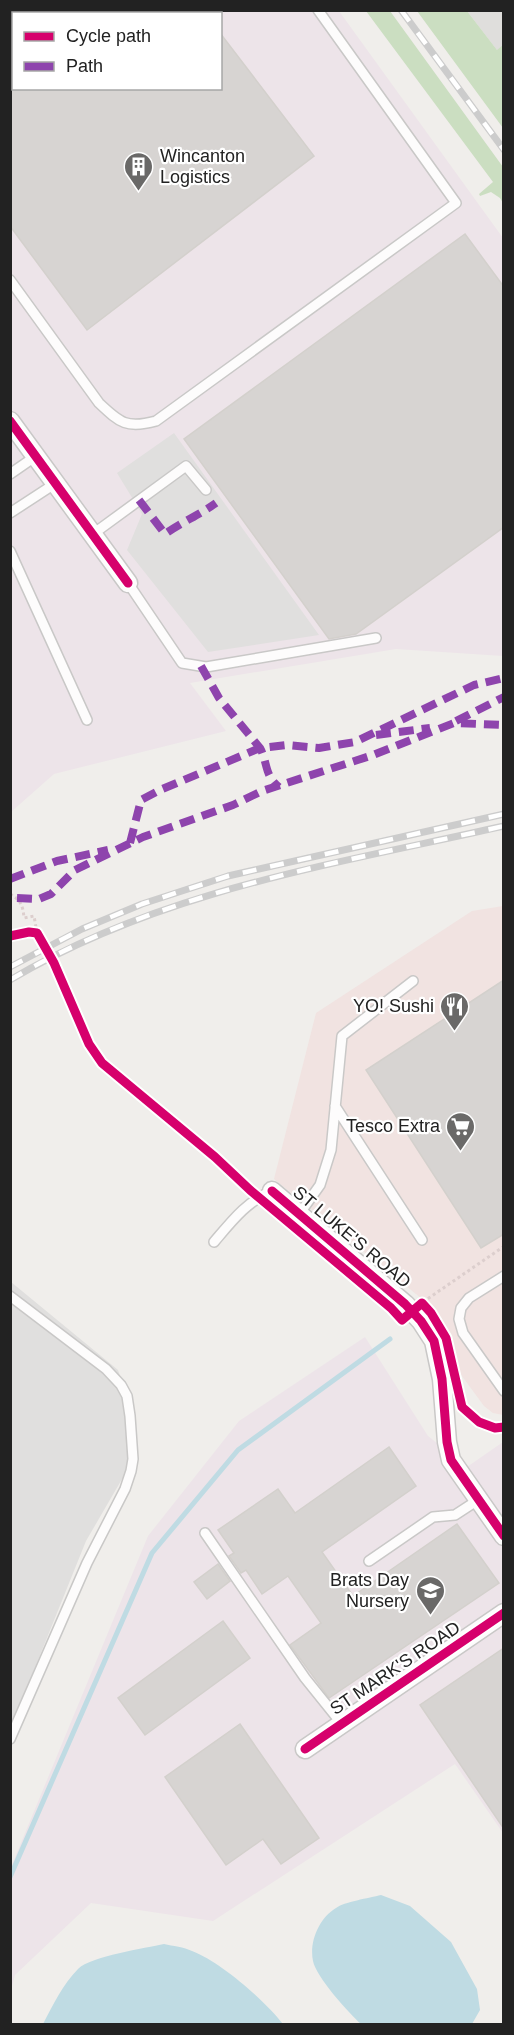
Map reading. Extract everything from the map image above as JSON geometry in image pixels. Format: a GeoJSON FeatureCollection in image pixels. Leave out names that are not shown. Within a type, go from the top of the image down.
{"type":"FeatureCollection","features":[{"type":"Feature","properties":{"kind":"street"},"geometry":{"type":"LineString","coordinates":[[10,421],[128,583]]}},
{"type":"Feature","properties":{"kind":"street","name":"ST LUKE'S ROAD"},"geometry":{"type":"LineString","coordinates":[[272,1191],[420,1307],[434,1341],[442,1378],[447,1442],[451,1460],[504,1536]]}},
{"type":"Feature","properties":{"kind":"street","name":"ST MARK'S ROAD"},"geometry":{"type":"LineString","coordinates":[[305,1749],[502,1616]]}},
{"type":"Feature","properties":{"kind":"lane"},"geometry":{"type":"LineString","coordinates":[[10,280],[99,403],[116,420],[137,426],[156,420],[456,203],[318,10]]}},
{"type":"Feature","properties":{"kind":"lane"},"geometry":{"type":"LineString","coordinates":[[10,474],[36,456]]}},
{"type":"Feature","properties":{"kind":"lane"},"geometry":{"type":"LineString","coordinates":[[93,534],[186,466],[206,490]]}},
{"type":"Feature","properties":{"kind":"lane"},"geometry":{"type":"LineString","coordinates":[[10,513],[56,483]]}},
{"type":"Feature","properties":{"kind":"lane"},"geometry":{"type":"LineString","coordinates":[[10,551],[87,720]]}},
{"type":"Feature","properties":{"kind":"lane"},"geometry":{"type":"LineString","coordinates":[[128,583],[182,663],[206,667],[376,638]]}},
{"type":"Feature","properties":{"kind":"lane"},"geometry":{"type":"LineString","coordinates":[[300,1214],[320,1185],[331,1150],[342,1036],[413,981]]}},
{"type":"Feature","properties":{"kind":"lane"},"geometry":{"type":"LineString","coordinates":[[336,1106],[422,1240]]}},
{"type":"Feature","properties":{"kind":"lane"},"geometry":{"type":"LineString","coordinates":[[214,1242],[240,1212],[258,1197],[272,1191]]}},
{"type":"Feature","properties":{"kind":"lane"},"geometry":{"type":"LineString","coordinates":[[504,1276],[469,1298],[461,1308],[459,1319],[463,1333],[504,1390]]}},
{"type":"Feature","properties":{"kind":"lane"},"geometry":{"type":"LineString","coordinates":[[10,1296],[106,1369],[121,1385],[127,1396],[133,1459],[125,1489],[87,1563],[10,1739]]}},
{"type":"Feature","properties":{"kind":"lane"},"geometry":{"type":"LineString","coordinates":[[369,1561],[434,1517],[455,1515],[478,1500]]}},
{"type":"Feature","properties":{"kind":"lane"},"geometry":{"type":"LineString","coordinates":[[205,1533],[305,1678],[342,1724]]}},
{"type":"Feature","properties":{"kind":"path"},"geometry":{"type":"LineString","coordinates":[[10,894],[19,899],[23,907],[24,918],[34,916],[36,935]]}},
{"type":"Feature","properties":{"kind":"path"},"geometry":{"type":"LineString","coordinates":[[420,1307],[503,1247]]}},
{"type":"Feature","properties":{"kind":"shaded area"},"geometry":{"type":"Polygon","coordinates":[[[11,11],[339,11],[503,238],[503,656],[396,649],[190,683],[226,731],[54,774],[11,812],[11,11]]]}},
{"type":"Feature","properties":{"kind":"shaded area"},"geometry":{"type":"Polygon","coordinates":[[[467,11],[503,11],[503,58],[467,11]]]}},
{"type":"Feature","properties":{"kind":"shaded area"},"geometry":{"type":"Polygon","coordinates":[[[174,433],[319,635],[208,652],[127,550],[142,514],[117,473],[174,433]]]}},
{"type":"Feature","properties":{"kind":"shaded area"},"geometry":{"type":"Polygon","coordinates":[[[503,906],[503,1415],[493,1413],[484,1406],[459,1372],[450,1335],[432,1307],[274,1179],[316,1013],[472,911],[503,906]]]}},
{"type":"Feature","properties":{"kind":"shaded area"},"geometry":{"type":"Polygon","coordinates":[[[11,1282],[118,1370],[135,1420],[129,1467],[86,1541],[11,1727],[11,1282]]]}},
{"type":"Feature","properties":{"kind":"shaded area"},"geometry":{"type":"Polygon","coordinates":[[[365,1337],[428,1436],[467,1467],[503,1442],[503,1833],[455,1764],[213,1921],[91,1903],[15,1975],[11,1990],[11,1867],[148,1536],[239,1421],[365,1337]]]}},
{"type":"Feature","properties":{"kind":"green space"},"geometry":{"type":"Polygon","coordinates":[[[366,11],[390,11],[503,167],[503,203],[491,192],[480,196],[479,194],[493,182],[366,11]]]}},
{"type":"Feature","properties":{"kind":"green space"},"geometry":{"type":"Polygon","coordinates":[[[417,11],[467,11],[497,50],[503,45],[503,128],[417,11]]]}},
{"type":"Feature","properties":{"kind":"water"},"geometry":{"type":"Polygon","coordinates":[[[381,1895],[410,1906],[451,1942],[477,1989],[480,2010],[472,2024],[361,2024],[326,1985],[315,1968],[312,1954],[314,1939],[320,1924],[330,1912],[340,1906],[381,1895]]]}},
{"type":"Feature","properties":{"kind":"water"},"geometry":{"type":"Polygon","coordinates":[[[164,1944],[189,1950],[216,1964],[254,1993],[283,2024],[43,2024],[68,1981],[85,1964],[106,1956],[164,1944]]]}},
{"type":"Feature","properties":{"kind":"building","name":"Wincanton Logistics"},"geometry":{"type":"Polygon","coordinates":[[[222,36],[314,156],[87,330],[10,226],[10,88],[12,90],[222,90],[222,36]]]}},
{"type":"Feature","properties":{"kind":"building"},"geometry":{"type":"Polygon","coordinates":[[[465,234],[504,287],[504,527],[356,634],[329,639],[184,439],[465,234]]]}},
{"type":"Feature","properties":{"kind":"building","name":"Tesco Extra"},"geometry":{"type":"Polygon","coordinates":[[[504,980],[504,1234],[481,1248],[366,1070],[504,980]]]}},
{"type":"Feature","properties":{"kind":"building"},"geometry":{"type":"Polygon","coordinates":[[[389,1447],[416,1486],[322,1552],[353,1596],[457,1524],[499,1583],[329,1698],[290,1645],[321,1623],[288,1576],[262,1594],[246,1570],[241,1573],[229,1556],[234,1553],[218,1530],[278,1489],[295,1513],[389,1447]]]}},
{"type":"Feature","properties":{"kind":"building"},"geometry":{"type":"Polygon","coordinates":[[[218,1564],[230,1581],[207,1599],[194,1582],[218,1564]]]}},
{"type":"Feature","properties":{"kind":"building"},"geometry":{"type":"Polygon","coordinates":[[[223,1621],[250,1658],[145,1735],[118,1698],[223,1621]]]}},
{"type":"Feature","properties":{"kind":"building"},"geometry":{"type":"Polygon","coordinates":[[[504,1648],[504,1829],[420,1705],[504,1648]]]}},
{"type":"Feature","properties":{"kind":"building"},"geometry":{"type":"Polygon","coordinates":[[[240,1724],[319,1838],[281,1864],[263,1839],[226,1865],[165,1777],[240,1724]]]}},
{"type":"Feature","properties":{"kind":"waterway"},"geometry":{"type":"LineString","coordinates":[[10,1877],[152,1553],[238,1450],[390,1339]]}},
{"type":"Feature","properties":{"kind":"railway"},"geometry":{"type":"LineString","coordinates":[[401,10],[504,150]]}},
{"type":"Feature","properties":{"kind":"railway"},"geometry":{"type":"LineString","coordinates":[[10,967],[82,929],[142,904],[228,876],[504,814]]}},
{"type":"Feature","properties":{"kind":"railway"},"geometry":{"type":"LineString","coordinates":[[10,980],[68,949],[127,923],[188,902],[313,868],[504,826]]}},
{"type":"Feature","properties":{"kind":"marked path"},"geometry":{"type":"LineString","coordinates":[[139,500],[165,534],[216,503]]}},
{"type":"Feature","properties":{"kind":"marked path"},"geometry":{"type":"LineString","coordinates":[[201,666],[219,698],[260,748],[271,778],[279,787]]}},
{"type":"Feature","properties":{"kind":"marked path"},"geometry":{"type":"LineString","coordinates":[[130,843],[141,800],[160,790],[260,748],[287,745],[319,748],[355,742],[474,685],[504,678]]}},
{"type":"Feature","properties":{"kind":"marked path"},"geometry":{"type":"LineString","coordinates":[[456,721],[504,697]]}},
{"type":"Feature","properties":{"kind":"marked path"},"geometry":{"type":"LineString","coordinates":[[17,898],[39,899],[51,894],[75,870],[143,837],[233,805],[262,791],[373,755],[454,723],[504,725]]}},
{"type":"Feature","properties":{"kind":"marked path"},"geometry":{"type":"LineString","coordinates":[[376,735],[430,728]]}},
{"type":"Feature","properties":{"kind":"marked path"},"geometry":{"type":"LineString","coordinates":[[10,879],[57,861],[108,850]]}},
{"type":"Feature","properties":{"kind":"cycle path"},"geometry":{"type":"LineString","coordinates":[[10,421],[128,583]]}},
{"type":"Feature","properties":{"kind":"cycle path"},"geometry":{"type":"LineString","coordinates":[[10,936],[29,932],[37,933],[54,963],[89,1044],[102,1063],[215,1157],[250,1190],[391,1308],[402,1320],[422,1303],[446,1338],[462,1407],[479,1422],[495,1428],[504,1427]]}},
{"type":"Feature","properties":{"kind":"cycle path"},"geometry":{"type":"LineString","coordinates":[[272,1191],[405,1304],[421,1321],[434,1341],[442,1379],[447,1442],[451,1460],[504,1536]]}},
{"type":"Feature","properties":{"kind":"cycle path"},"geometry":{"type":"LineString","coordinates":[[305,1749],[504,1613]]}},
{"type":"Feature","properties":{"kind":"place","name":"Wincanton Logistics"},"geometry":{"type":"Point","coordinates":[139,192]}},
{"type":"Feature","properties":{"kind":"place","name":"YO! Sushi"},"geometry":{"type":"Point","coordinates":[455,1032]}},
{"type":"Feature","properties":{"kind":"place","name":"Tesco Extra"},"geometry":{"type":"Point","coordinates":[461,1152]}},
{"type":"Feature","properties":{"kind":"place","name":"Brats Day Nursery"},"geometry":{"type":"Point","coordinates":[430,1616]}}]}
